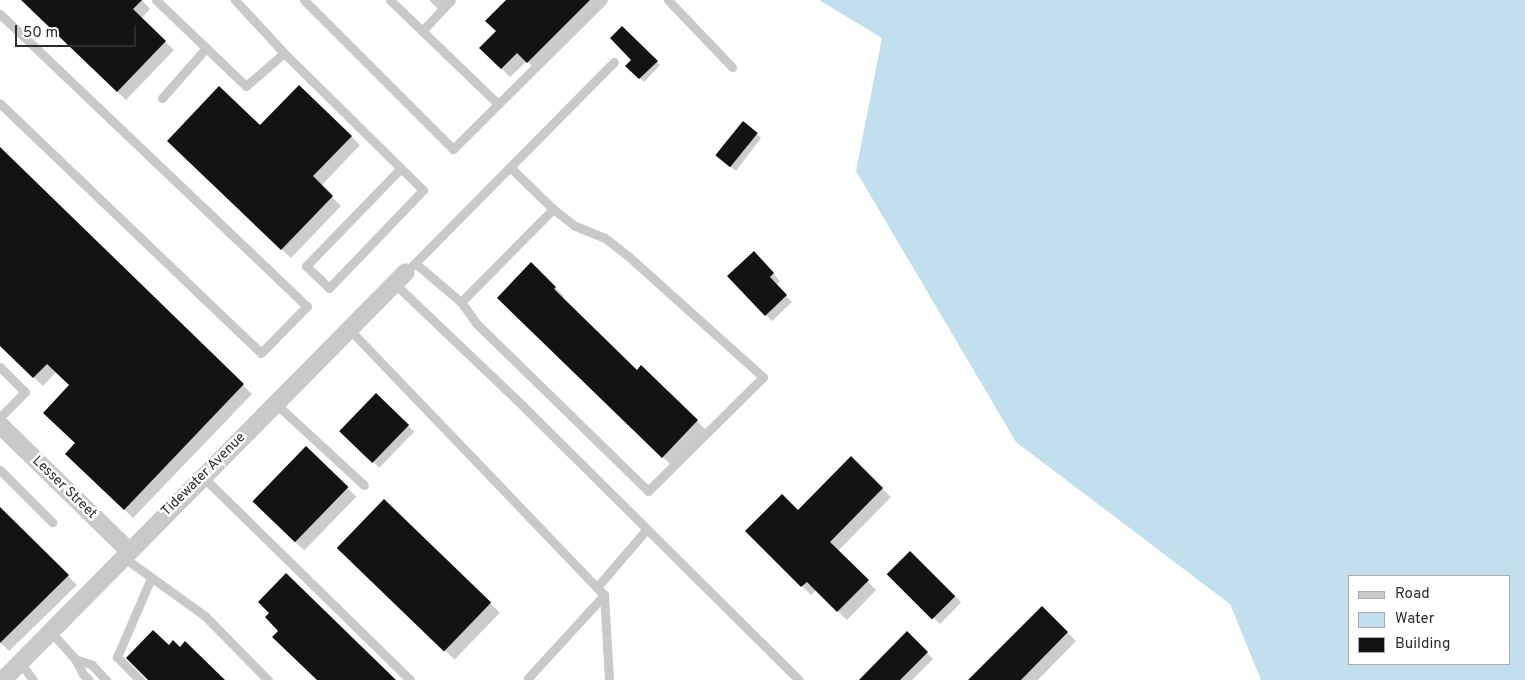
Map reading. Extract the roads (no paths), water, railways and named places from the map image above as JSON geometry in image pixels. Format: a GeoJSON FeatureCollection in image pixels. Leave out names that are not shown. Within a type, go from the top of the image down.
{"type":"FeatureCollection","features":[{"type":"Feature","properties":{"kind":"street","name":"Tidewater Avenue"},"geometry":{"type":"LineString","coordinates":[[3,680],[405,272]]}},
{"type":"Feature","properties":{"kind":"street","name":"Lesser Street"},"geometry":{"type":"LineString","coordinates":[[0,425],[126,554]]}},
{"type":"Feature","properties":{"kind":"lane"},"geometry":{"type":"LineString","coordinates":[[156,0],[246,86],[284,52]]}},
{"type":"Feature","properties":{"kind":"lane"},"geometry":{"type":"LineString","coordinates":[[236,0],[284,52],[401,168],[423,190],[330,288],[306,266],[401,168]]}},
{"type":"Feature","properties":{"kind":"lane"},"geometry":{"type":"LineString","coordinates":[[304,0],[453,149],[603,0]]}},
{"type":"Feature","properties":{"kind":"lane"},"geometry":{"type":"LineString","coordinates":[[390,0],[498,104]]}},
{"type":"Feature","properties":{"kind":"lane"},"geometry":{"type":"LineString","coordinates":[[422,31],[452,0]]}},
{"type":"Feature","properties":{"kind":"lane"},"geometry":{"type":"LineString","coordinates":[[668,0],[732,67]]}},
{"type":"Feature","properties":{"kind":"lane"},"geometry":{"type":"LineString","coordinates":[[0,14],[307,306],[261,354],[0,104]]}},
{"type":"Feature","properties":{"kind":"lane"},"geometry":{"type":"LineString","coordinates":[[162,98],[206,48]]}},
{"type":"Feature","properties":{"kind":"lane"},"geometry":{"type":"LineString","coordinates":[[405,272],[614,62]]}},
{"type":"Feature","properties":{"kind":"lane"},"geometry":{"type":"LineString","coordinates":[[405,272],[461,302],[476,323],[648,491],[763,377],[628,256],[605,238],[575,226],[553,209],[510,167]]}},
{"type":"Feature","properties":{"kind":"lane"},"geometry":{"type":"LineString","coordinates":[[461,302],[553,209]]}},
{"type":"Feature","properties":{"kind":"lane"},"geometry":{"type":"LineString","coordinates":[[405,272],[522,405],[799,680]]}},
{"type":"Feature","properties":{"kind":"lane"},"geometry":{"type":"LineString","coordinates":[[350,329],[604,595],[609,680]]}},
{"type":"Feature","properties":{"kind":"lane"},"geometry":{"type":"LineString","coordinates":[[0,367],[25,392],[0,417]]}},
{"type":"Feature","properties":{"kind":"lane"},"geometry":{"type":"LineString","coordinates":[[275,403],[364,485]]}},
{"type":"Feature","properties":{"kind":"lane"},"geometry":{"type":"LineString","coordinates":[[0,470],[52,522]]}},
{"type":"Feature","properties":{"kind":"lane"},"geometry":{"type":"LineString","coordinates":[[203,476],[410,680]]}},
{"type":"Feature","properties":{"kind":"lane"},"geometry":{"type":"LineString","coordinates":[[597,587],[646,530]]}},
{"type":"Feature","properties":{"kind":"lane"},"geometry":{"type":"LineString","coordinates":[[126,554],[151,578],[205,616],[268,680]]}},
{"type":"Feature","properties":{"kind":"lane"},"geometry":{"type":"LineString","coordinates":[[140,680],[117,657],[151,578]]}},
{"type":"Feature","properties":{"kind":"lane"},"geometry":{"type":"LineString","coordinates":[[528,678],[604,595]]}},
{"type":"Feature","properties":{"kind":"lane"},"geometry":{"type":"LineString","coordinates":[[50,632],[75,659],[83,674],[89,680]]}},
{"type":"Feature","properties":{"kind":"lane"},"geometry":{"type":"LineString","coordinates":[[75,659],[92,665],[106,680]]}},
{"type":"Feature","properties":{"kind":"lane"},"geometry":{"type":"LineString","coordinates":[[20,662],[33,680]]}},
{"type":"Feature","properties":{"kind":"water"},"geometry":{"type":"Polygon","coordinates":[[[819,0],[1525,0],[1525,680],[1261,680],[1230,604],[1016,442],[856,171],[882,38],[819,0]]]}}]}
